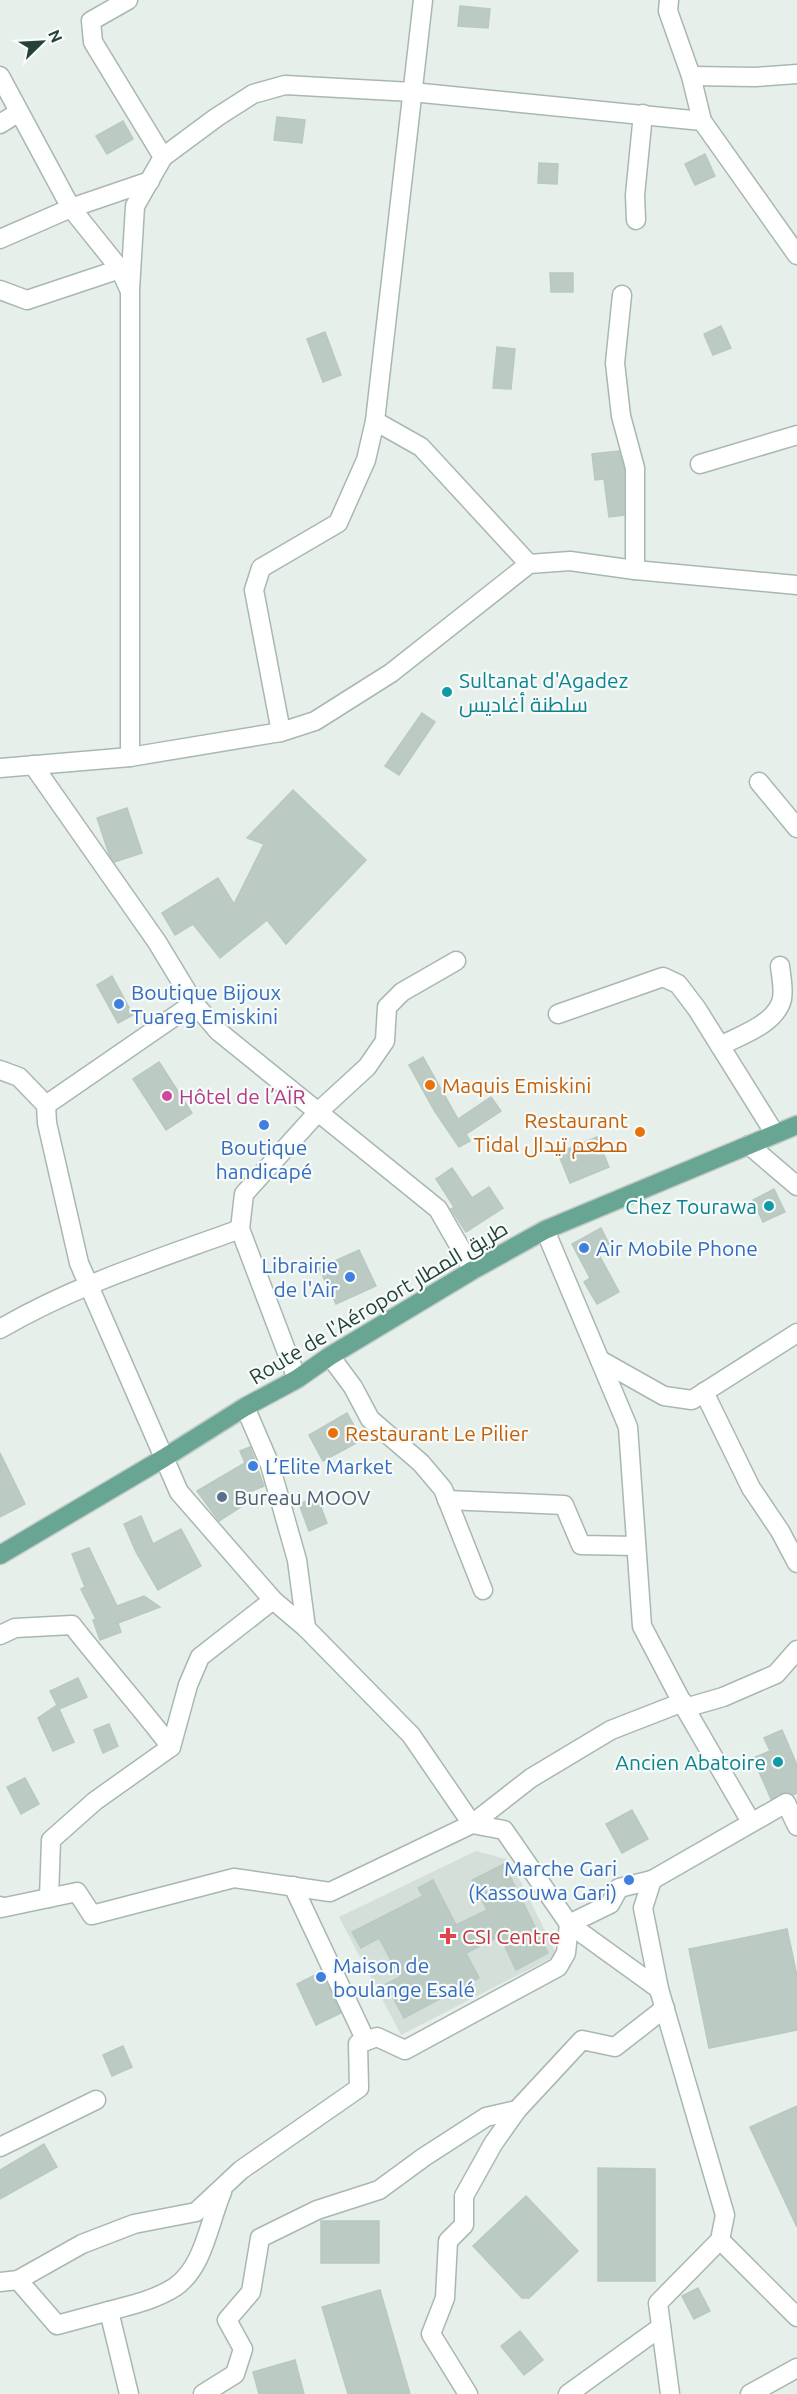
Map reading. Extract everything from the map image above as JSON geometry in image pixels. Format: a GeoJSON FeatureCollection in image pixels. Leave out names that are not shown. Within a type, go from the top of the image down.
{"type":"FeatureCollection","features":[{"type":"Feature","properties":{"kind":"main road","name":"Route de l'Aéroport طريق المطار"},"geometry":{"type":"LineString","coordinates":[[0,1555],[245,1407],[297,1379],[330,1356],[473,1270],[545,1230],[797,1125]]}},
{"type":"Feature","properties":{"kind":"street"},"geometry":{"type":"LineString","coordinates":[[128,0],[90,21],[93,42],[163,157]]}},
{"type":"Feature","properties":{"kind":"street"},"geometry":{"type":"LineString","coordinates":[[281,732],[254,590],[261,568],[338,523],[366,460],[375,421],[423,0]]}},
{"type":"Feature","properties":{"kind":"street"},"geometry":{"type":"LineString","coordinates":[[669,0],[668,11],[691,76],[702,121],[797,255]]}},
{"type":"Feature","properties":{"kind":"street"},"geometry":{"type":"LineString","coordinates":[[691,76],[797,74]]}},
{"type":"Feature","properties":{"kind":"street"},"geometry":{"type":"LineString","coordinates":[[0,76],[71,208],[120,269],[130,290]]}},
{"type":"Feature","properties":{"kind":"street"},"geometry":{"type":"LineString","coordinates":[[130,757],[130,290],[135,206],[163,157],[216,117],[253,94],[285,85],[412,92],[702,121]]}},
{"type":"Feature","properties":{"kind":"street"},"geometry":{"type":"LineString","coordinates":[[0,124],[19,112]]}},
{"type":"Feature","properties":{"kind":"street"},"geometry":{"type":"LineString","coordinates":[[636,220],[635,195],[643,114]]}},
{"type":"Feature","properties":{"kind":"street"},"geometry":{"type":"LineString","coordinates":[[0,239],[71,208],[150,181]]}},
{"type":"Feature","properties":{"kind":"street"},"geometry":{"type":"LineString","coordinates":[[0,290],[27,300],[120,269]]}},
{"type":"Feature","properties":{"kind":"street"},"geometry":{"type":"LineString","coordinates":[[622,295],[615,363],[621,416],[635,468],[635,570]]}},
{"type":"Feature","properties":{"kind":"street"},"geometry":{"type":"LineString","coordinates":[[375,421],[421,447],[529,564]]}},
{"type":"Feature","properties":{"kind":"street"},"geometry":{"type":"LineString","coordinates":[[700,464],[797,435]]}},
{"type":"Feature","properties":{"kind":"street"},"geometry":{"type":"LineString","coordinates":[[0,768],[130,757],[281,732],[315,721],[391,673],[529,564],[570,561],[635,570],[797,585]]}},
{"type":"Feature","properties":{"kind":"street"},"geometry":{"type":"LineString","coordinates":[[33,765],[157,942],[194,1003],[218,1031],[438,1209],[473,1270]]}},
{"type":"Feature","properties":{"kind":"street"},"geometry":{"type":"LineString","coordinates":[[759,782],[797,828]]}},
{"type":"Feature","properties":{"kind":"street"},"geometry":{"type":"LineString","coordinates":[[297,1379],[240,1229],[244,1194],[318,1112],[366,1067],[385,1041],[387,1007],[402,992],[456,961]]}},
{"type":"Feature","properties":{"kind":"street"},"geometry":{"type":"LineString","coordinates":[[720,1046],[768,1020],[778,1009],[783,990],[780,966]]}},
{"type":"Feature","properties":{"kind":"street"},"geometry":{"type":"LineString","coordinates":[[558,1014],[663,976],[678,984],[697,1008],[775,1134]]}},
{"type":"Feature","properties":{"kind":"street"},"geometry":{"type":"LineString","coordinates":[[45,1105],[194,1003]]}},
{"type":"Feature","properties":{"kind":"street"},"geometry":{"type":"LineString","coordinates":[[0,1070],[19,1077],[45,1105],[47,1123],[79,1263],[179,1492],[273,1600],[306,1628],[411,1735],[472,1824],[504,1830],[569,1924],[659,1989]]}},
{"type":"Feature","properties":{"kind":"street"},"geometry":{"type":"LineString","coordinates":[[749,1144],[797,1186]]}},
{"type":"Feature","properties":{"kind":"street"},"geometry":{"type":"LineString","coordinates":[[0,1329],[32,1310],[88,1284],[240,1229]]}},
{"type":"Feature","properties":{"kind":"street"},"geometry":{"type":"LineString","coordinates":[[545,1230],[628,1427],[642,1626],[751,1822]]}},
{"type":"Feature","properties":{"kind":"street"},"geometry":{"type":"LineString","coordinates":[[600,1360],[664,1396],[692,1400],[797,1333]]}},
{"type":"Feature","properties":{"kind":"street"},"geometry":{"type":"LineString","coordinates":[[330,1356],[353,1387],[370,1419],[421,1463],[443,1489],[483,1590]]}},
{"type":"Feature","properties":{"kind":"street"},"geometry":{"type":"LineString","coordinates":[[704,1392],[751,1488],[780,1531],[797,1563]]}},
{"type":"Feature","properties":{"kind":"street"},"geometry":{"type":"LineString","coordinates":[[245,1407],[270,1465],[297,1560],[306,1628]]}},
{"type":"Feature","properties":{"kind":"street"},"geometry":{"type":"LineString","coordinates":[[447,1500],[564,1504],[581,1545],[636,1546]]}},
{"type":"Feature","properties":{"kind":"street"},"geometry":{"type":"LineString","coordinates":[[49,1898],[51,1840],[95,1801],[171,1747],[188,1685],[200,1657],[273,1600]]}},
{"type":"Feature","properties":{"kind":"street"},"geometry":{"type":"LineString","coordinates":[[0,1635],[15,1628],[72,1625],[171,1747]]}},
{"type":"Feature","properties":{"kind":"street"},"geometry":{"type":"LineString","coordinates":[[0,1907],[77,1892],[92,1915],[234,1878],[330,1892],[472,1824],[531,1778],[611,1730],[684,1705],[723,1697],[776,1674],[797,1650]]}},
{"type":"Feature","properties":{"kind":"street"},"geometry":{"type":"LineString","coordinates":[[569,1924],[610,1904],[619,1888],[652,1880],[786,1803],[797,1826]]}},
{"type":"Feature","properties":{"kind":"street"},"geometry":{"type":"LineString","coordinates":[[652,1880],[643,1908],[659,1989],[725,2215],[720,2240],[658,2303],[669,2394]]}},
{"type":"Feature","properties":{"kind":"street"},"geometry":{"type":"LineString","coordinates":[[293,1886],[366,2042]]}},
{"type":"Feature","properties":{"kind":"street"},"geometry":{"type":"LineString","coordinates":[[226,2184],[203,2245],[191,2269],[176,2286],[151,2299],[57,2325],[9,2281],[82,2244],[124,2228],[196,2212],[226,2184],[241,2170],[359,2088],[358,2044],[377,2037],[405,2050],[558,1967],[566,1953],[569,1924]]}},
{"type":"Feature","properties":{"kind":"street"},"geometry":{"type":"LineString","coordinates":[[468,2394],[431,2334],[445,2298],[448,2241],[464,2225],[464,2196],[493,2144],[517,2110],[582,2040],[615,2047],[664,2008]]}},
{"type":"Feature","properties":{"kind":"street"},"geometry":{"type":"LineString","coordinates":[[0,2148],[96,2100]]}},
{"type":"Feature","properties":{"kind":"street"},"geometry":{"type":"LineString","coordinates":[[203,2394],[235,2374],[243,2349],[227,2320],[251,2292],[260,2238],[317,2210],[379,2190],[424,2157],[486,2117],[517,2110]]}},
{"type":"Feature","properties":{"kind":"street"},"geometry":{"type":"LineString","coordinates":[[720,2240],[797,2317]]}},
{"type":"Feature","properties":{"kind":"street"},"geometry":{"type":"LineString","coordinates":[[109,2311],[129,2394]]}},
{"type":"Feature","properties":{"kind":"street"},"geometry":{"type":"LineString","coordinates":[[568,2394],[661,2327]]}},
{"type":"Feature","properties":{"kind":"street"},"geometry":{"type":"LineString","coordinates":[[750,2394],[797,2368]]}},
{"type":"Feature","properties":{"kind":"shaded area","name":"CSI Centre"},"geometry":{"type":"Polygon","coordinates":[[[476,1851],[510,1860],[557,1955],[401,2035],[339,1917],[476,1851]]]}},
{"type":"Feature","properties":{"kind":"building"},"geometry":{"type":"Polygon","coordinates":[[[460,6],[490,9],[488,28],[458,26],[460,6]]]}},
{"type":"Feature","properties":{"kind":"building"},"geometry":{"type":"Polygon","coordinates":[[[277,117],[305,120],[302,143],[274,140],[277,117]]]}},
{"type":"Feature","properties":{"kind":"building"},"geometry":{"type":"Polygon","coordinates":[[[123,121],[133,139],[107,154],[96,136],[123,121]]]}},
{"type":"Feature","properties":{"kind":"building"},"geometry":{"type":"Polygon","coordinates":[[[705,154],[715,176],[695,185],[685,164],[705,154]]]}},
{"type":"Feature","properties":{"kind":"building"},"geometry":{"type":"Polygon","coordinates":[[[539,163],[558,164],[557,184],[538,183],[539,163]]]}},
{"type":"Feature","properties":{"kind":"building"},"geometry":{"type":"Polygon","coordinates":[[[550,273],[573,273],[573,292],[551,292],[550,273]]]}},
{"type":"Feature","properties":{"kind":"building"},"geometry":{"type":"Polygon","coordinates":[[[721,326],[731,348],[713,355],[704,334],[721,326]]]}},
{"type":"Feature","properties":{"kind":"building"},"geometry":{"type":"Polygon","coordinates":[[[325,332],[341,375],[323,382],[307,339],[325,332]]]}},
{"type":"Feature","properties":{"kind":"building"},"geometry":{"type":"Polygon","coordinates":[[[497,347],[515,349],[511,389],[493,388],[497,347]]]}},
{"type":"Feature","properties":{"kind":"building"},"geometry":{"type":"Polygon","coordinates":[[[619,451],[624,469],[624,515],[609,517],[604,479],[595,480],[592,454],[619,451]]]}},
{"type":"Feature","properties":{"kind":"building"},"geometry":{"type":"Polygon","coordinates":[[[422,713],[435,722],[399,775],[385,766],[422,713]]]}},
{"type":"Feature","properties":{"kind":"building"},"geometry":{"type":"Polygon","coordinates":[[[293,790],[366,860],[286,944],[267,920],[220,958],[193,924],[175,935],[162,913],[218,878],[234,904],[264,844],[247,838],[293,790]]]}},
{"type":"Feature","properties":{"kind":"building"},"geometry":{"type":"Polygon","coordinates":[[[127,808],[142,853],[114,862],[97,818],[127,808]]]}},
{"type":"Feature","properties":{"kind":"building"},"geometry":{"type":"Polygon","coordinates":[[[112,976],[133,1015],[118,1023],[97,985],[112,976]]]}},
{"type":"Feature","properties":{"kind":"building"},"geometry":{"type":"Polygon","coordinates":[[[423,1057],[458,1119],[491,1097],[501,1111],[466,1134],[470,1141],[459,1147],[434,1110],[409,1065],[423,1057]]]}},
{"type":"Feature","properties":{"kind":"building"},"geometry":{"type":"Polygon","coordinates":[[[159,1062],[192,1113],[166,1130],[133,1079],[159,1062]]]}},
{"type":"Feature","properties":{"kind":"building"},"geometry":{"type":"Polygon","coordinates":[[[597,1137],[609,1167],[570,1183],[558,1153],[597,1137]]]}},
{"type":"Feature","properties":{"kind":"building"},"geometry":{"type":"Polygon","coordinates":[[[452,1168],[472,1198],[489,1187],[503,1208],[466,1232],[451,1209],[454,1207],[436,1179],[452,1168]]]}},
{"type":"Feature","properties":{"kind":"building","name":"Chez Tourawa"},"geometry":{"type":"Polygon","coordinates":[[[774,1189],[785,1212],[763,1222],[753,1200],[774,1189]]]}},
{"type":"Feature","properties":{"kind":"building"},"geometry":{"type":"Polygon","coordinates":[[[601,1228],[609,1244],[597,1251],[619,1292],[597,1304],[584,1282],[590,1278],[572,1244],[601,1228]]]}},
{"type":"Feature","properties":{"kind":"building"},"geometry":{"type":"Polygon","coordinates":[[[359,1250],[376,1286],[336,1304],[319,1268],[359,1250]]]}},
{"type":"Feature","properties":{"kind":"building"},"geometry":{"type":"Polygon","coordinates":[[[347,1413],[362,1440],[323,1461],[309,1435],[347,1413]]]}},
{"type":"Feature","properties":{"kind":"building"},"geometry":{"type":"Polygon","coordinates":[[[250,1447],[264,1486],[239,1496],[244,1505],[219,1521],[197,1491],[245,1463],[240,1451],[250,1447]]]}},
{"type":"Feature","properties":{"kind":"building"},"geometry":{"type":"Polygon","coordinates":[[[0,1453],[25,1504],[0,1517],[0,1453]]]}},
{"type":"Feature","properties":{"kind":"building"},"geometry":{"type":"Polygon","coordinates":[[[317,1497],[327,1523],[309,1531],[299,1504],[317,1497]]]}},
{"type":"Feature","properties":{"kind":"building"},"geometry":{"type":"Polygon","coordinates":[[[141,1516],[153,1544],[181,1529],[201,1566],[158,1590],[136,1552],[124,1524],[141,1516]]]}},
{"type":"Feature","properties":{"kind":"building"},"geometry":{"type":"Polygon","coordinates":[[[89,1548],[117,1606],[144,1596],[160,1607],[118,1623],[121,1632],[100,1640],[93,1620],[96,1619],[81,1589],[85,1587],[72,1554],[89,1548]]]}},
{"type":"Feature","properties":{"kind":"building"},"geometry":{"type":"Polygon","coordinates":[[[78,1678],[87,1697],[59,1709],[74,1742],[53,1751],[38,1718],[57,1705],[50,1691],[78,1678]]]}},
{"type":"Feature","properties":{"kind":"building"},"geometry":{"type":"Polygon","coordinates":[[[109,1724],[118,1746],[103,1753],[94,1730],[109,1724]]]}},
{"type":"Feature","properties":{"kind":"building"},"geometry":{"type":"Polygon","coordinates":[[[782,1730],[797,1765],[797,1793],[793,1795],[786,1792],[771,1799],[753,1758],[770,1751],[764,1738],[782,1730]]]}},
{"type":"Feature","properties":{"kind":"building"},"geometry":{"type":"Polygon","coordinates":[[[25,1778],[39,1804],[21,1814],[7,1787],[25,1778]]]}},
{"type":"Feature","properties":{"kind":"building"},"geometry":{"type":"Polygon","coordinates":[[[632,1810],[648,1839],[622,1853],[606,1824],[632,1810]]]}},
{"type":"Feature","properties":{"kind":"building"},"geometry":{"type":"Polygon","coordinates":[[[504,1864],[548,1953],[516,1970],[500,1936],[466,1953],[479,1978],[404,2018],[386,1984],[400,1977],[379,1938],[361,1948],[352,1932],[423,1896],[418,1888],[433,1880],[456,1925],[487,1910],[472,1880],[504,1864]]]}},
{"type":"Feature","properties":{"kind":"building"},"geometry":{"type":"Polygon","coordinates":[[[787,1929],[797,1976],[797,2030],[709,2048],[689,1949],[787,1929]]]}},
{"type":"Feature","properties":{"kind":"building"},"geometry":{"type":"Polygon","coordinates":[[[321,1972],[341,2013],[316,2025],[297,1984],[321,1972]]]}},
{"type":"Feature","properties":{"kind":"building"},"geometry":{"type":"Polygon","coordinates":[[[123,2046],[132,2067],[112,2076],[103,2055],[123,2046]]]}},
{"type":"Feature","properties":{"kind":"building"},"geometry":{"type":"Polygon","coordinates":[[[797,2106],[797,2227],[750,2127],[797,2106]]]}},
{"type":"Feature","properties":{"kind":"building"},"geometry":{"type":"Polygon","coordinates":[[[44,2144],[57,2167],[0,2199],[0,2170],[44,2144]]]}},
{"type":"Feature","properties":{"kind":"building"},"geometry":{"type":"Polygon","coordinates":[[[598,2168],[655,2169],[655,2281],[598,2281],[598,2168]]]}},
{"type":"Feature","properties":{"kind":"building"},"geometry":{"type":"Polygon","coordinates":[[[526,2196],[578,2251],[529,2298],[522,2298],[473,2246],[526,2196]]]}},
{"type":"Feature","properties":{"kind":"building"},"geometry":{"type":"Polygon","coordinates":[[[321,2221],[379,2221],[379,2263],[321,2263],[321,2221]]]}},
{"type":"Feature","properties":{"kind":"building"},"geometry":{"type":"Polygon","coordinates":[[[698,2288],[710,2311],[694,2319],[682,2296],[698,2288]]]}},
{"type":"Feature","properties":{"kind":"building"},"geometry":{"type":"Polygon","coordinates":[[[380,2290],[410,2394],[348,2394],[322,2307],[380,2290]]]}},
{"type":"Feature","properties":{"kind":"building"},"geometry":{"type":"Polygon","coordinates":[[[520,2331],[543,2360],[524,2375],[501,2346],[520,2331]]]}},
{"type":"Feature","properties":{"kind":"building"},"geometry":{"type":"Polygon","coordinates":[[[295,2360],[304,2394],[259,2394],[253,2372],[295,2360]]]}},
{"type":"Feature","properties":{"kind":"place","name":"Sultanat d'Agadez سلطنة أغاديس"},"geometry":{"type":"Point","coordinates":[447,692]}},
{"type":"Feature","properties":{"kind":"place","name":"Boutique Bijoux Tuareg Emiskini"},"geometry":{"type":"Point","coordinates":[119,1004]}},
{"type":"Feature","properties":{"kind":"place","name":"Maquis Emiskini"},"geometry":{"type":"Point","coordinates":[430,1085]}},
{"type":"Feature","properties":{"kind":"place","name":"Hôtel de l’AÏR"},"geometry":{"type":"Point","coordinates":[167,1096]}},
{"type":"Feature","properties":{"kind":"place","name":"Boutique handicapé"},"geometry":{"type":"Point","coordinates":[264,1125]}},
{"type":"Feature","properties":{"kind":"place","name":"Restaurant Tidal مطعم تيدال"},"geometry":{"type":"Point","coordinates":[640,1132]}},
{"type":"Feature","properties":{"kind":"place","name":"Chez Tourawa"},"geometry":{"type":"Point","coordinates":[769,1206]}},
{"type":"Feature","properties":{"kind":"place","name":"Air Mobile Phone"},"geometry":{"type":"Point","coordinates":[584,1248]}},
{"type":"Feature","properties":{"kind":"place","name":"Librairie de l'Air"},"geometry":{"type":"Point","coordinates":[350,1277]}},
{"type":"Feature","properties":{"kind":"place","name":"Restaurant Le Pilier"},"geometry":{"type":"Point","coordinates":[333,1433]}},
{"type":"Feature","properties":{"kind":"place","name":"L’Elite Market"},"geometry":{"type":"Point","coordinates":[253,1466]}},
{"type":"Feature","properties":{"kind":"place","name":"Bureau MOOV"},"geometry":{"type":"Point","coordinates":[222,1497]}},
{"type":"Feature","properties":{"kind":"place","name":"Ancien Abatoire"},"geometry":{"type":"Point","coordinates":[778,1762]}},
{"type":"Feature","properties":{"kind":"place","name":"Marche Gari (Kassouwa Gari)"},"geometry":{"type":"Point","coordinates":[629,1880]}},
{"type":"Feature","properties":{"kind":"place","name":"CSI Centre"},"geometry":{"type":"Point","coordinates":[448,1936]}},
{"type":"Feature","properties":{"kind":"place","name":"Maison de boulange Esalé"},"geometry":{"type":"Point","coordinates":[321,1977]}}]}
